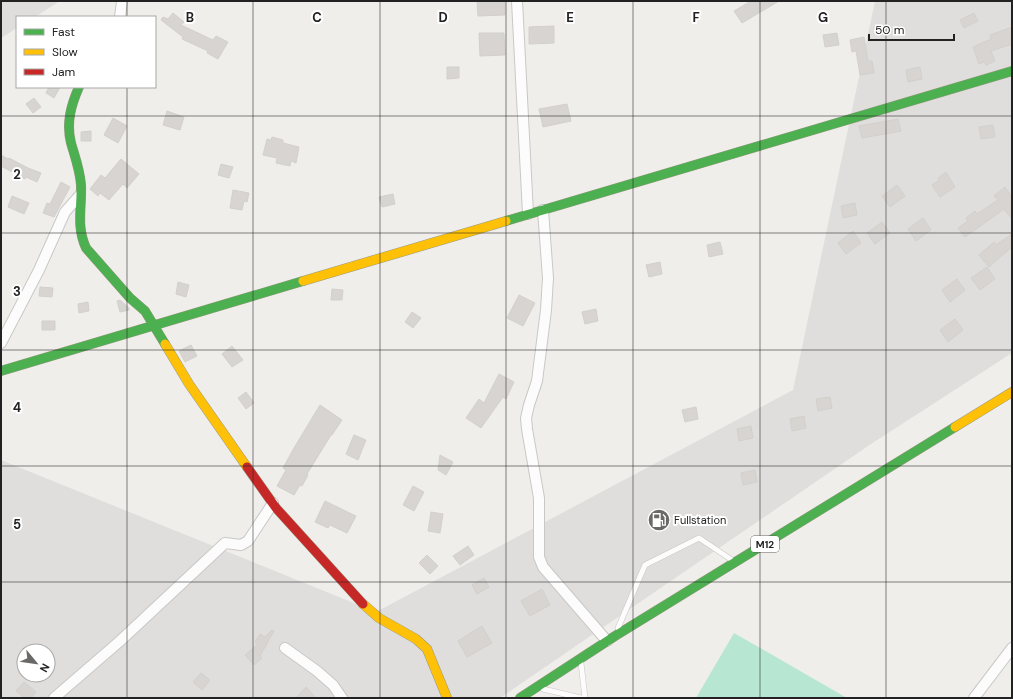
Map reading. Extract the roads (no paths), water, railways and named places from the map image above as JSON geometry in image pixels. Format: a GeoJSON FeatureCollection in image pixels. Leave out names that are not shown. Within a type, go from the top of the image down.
{"type":"FeatureCollection","features":[{"type":"Feature","properties":{"kind":"main road"},"geometry":{"type":"LineString","coordinates":[[1,371],[1012,71]]}},
{"type":"Feature","properties":{"kind":"main road"},"geometry":{"type":"LineString","coordinates":[[78,88],[69,112],[69,127],[80,178],[79,229],[81,240],[86,248],[130,298],[145,311],[189,384],[273,503],[368,610],[416,639],[427,649],[447,698]]}},
{"type":"Feature","properties":{"kind":"main road","name":"M12"},"geometry":{"type":"LineString","coordinates":[[520,698],[611,639],[1012,392]]}},
{"type":"Feature","properties":{"kind":"street"},"geometry":{"type":"LineString","coordinates":[[120,16],[122,1]]}},
{"type":"Feature","properties":{"kind":"street"},"geometry":{"type":"LineString","coordinates":[[517,1],[528,214]]}},
{"type":"Feature","properties":{"kind":"street"},"geometry":{"type":"LineString","coordinates":[[1,343],[39,270],[65,212],[80,195]]}},
{"type":"Feature","properties":{"kind":"street"},"geometry":{"type":"LineString","coordinates":[[543,210],[548,278],[546,310],[537,381],[526,418],[539,498],[539,557],[543,567],[611,639]]}},
{"type":"Feature","properties":{"kind":"street"},"geometry":{"type":"LineString","coordinates":[[54,698],[120,641],[225,543],[241,545],[248,541],[273,503]]}},
{"type":"Feature","properties":{"kind":"street"},"geometry":{"type":"LineString","coordinates":[[285,648],[317,671],[333,685],[342,698]]}},
{"type":"Feature","properties":{"kind":"street"},"geometry":{"type":"LineString","coordinates":[[974,698],[1012,648]]}},
{"type":"Feature","properties":{"kind":"lane"},"geometry":{"type":"LineString","coordinates":[[611,639],[645,565],[699,538],[735,562]]}},
{"type":"Feature","properties":{"kind":"lane"},"geometry":{"type":"LineString","coordinates":[[581,658],[585,698]]}},
{"type":"Feature","properties":{"kind":"lane"},"geometry":{"type":"LineString","coordinates":[[536,688],[581,698]]}},
{"type":"Feature","properties":{"kind":"place","name":"Fullstation"},"geometry":{"type":"Point","coordinates":[659,520]}}]}
